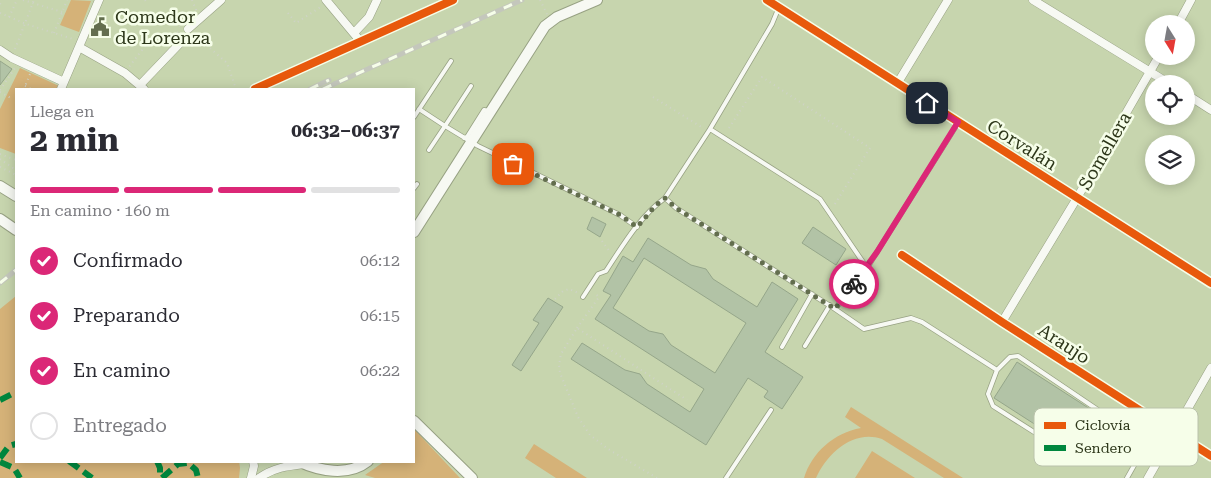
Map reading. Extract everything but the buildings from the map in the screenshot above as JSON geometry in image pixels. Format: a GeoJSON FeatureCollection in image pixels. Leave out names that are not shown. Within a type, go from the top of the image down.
{"type":"FeatureCollection","features":[{"type":"Feature","properties":{"kind":"main road"},"geometry":{"type":"LineString","coordinates":[[415,230],[467,140],[490,111],[545,26],[557,17],[597,0]]}},
{"type":"Feature","properties":{"kind":"main road"},"geometry":{"type":"LineString","coordinates":[[0,186],[15,195]]}},
{"type":"Feature","properties":{"kind":"main road"},"geometry":{"type":"LineString","coordinates":[[0,219],[15,229]]}},
{"type":"Feature","properties":{"kind":"main road"},"geometry":{"type":"LineString","coordinates":[[415,421],[472,478]]}},
{"type":"Feature","properties":{"kind":"main road"},"geometry":{"type":"LineString","coordinates":[[301,463],[351,478]]}},
{"type":"Feature","properties":{"kind":"main road"},"geometry":{"type":"LineString","coordinates":[[331,471],[348,470],[366,463]]}},
{"type":"Feature","properties":{"kind":"street"},"geometry":{"type":"LineString","coordinates":[[0,50],[63,85],[98,0]]}},
{"type":"Feature","properties":{"kind":"street"},"geometry":{"type":"LineString","coordinates":[[188,29],[221,0]]}},
{"type":"Feature","properties":{"kind":"street"},"geometry":{"type":"LineString","coordinates":[[354,33],[369,17],[377,0]]}},
{"type":"Feature","properties":{"kind":"street"},"geometry":{"type":"LineString","coordinates":[[257,88],[453,0]]}},
{"type":"Feature","properties":{"kind":"street","name":"Corvalán"},"geometry":{"type":"LineString","coordinates":[[767,0],[1211,284]]}},
{"type":"Feature","properties":{"kind":"street"},"geometry":{"type":"LineString","coordinates":[[779,8],[783,0]]}},
{"type":"Feature","properties":{"kind":"street"},"geometry":{"type":"LineString","coordinates":[[897,84],[948,0]]}},
{"type":"Feature","properties":{"kind":"street"},"geometry":{"type":"LineString","coordinates":[[1033,0],[1156,75]]}},
{"type":"Feature","properties":{"kind":"street"},"geometry":{"type":"LineString","coordinates":[[1183,15],[1191,0]]}},
{"type":"Feature","properties":{"kind":"street"},"geometry":{"type":"LineString","coordinates":[[327,1],[361,42]]}},
{"type":"Feature","properties":{"kind":"street"},"geometry":{"type":"LineString","coordinates":[[80,44],[125,72],[142,87],[184,40]]}},
{"type":"Feature","properties":{"kind":"street","name":"Somellera"},"geometry":{"type":"LineString","coordinates":[[1002,322],[1154,65]]}},
{"type":"Feature","properties":{"kind":"street"},"geometry":{"type":"LineString","coordinates":[[1195,100],[1211,110]]}},
{"type":"Feature","properties":{"kind":"street","name":"Araujo"},"geometry":{"type":"LineString","coordinates":[[902,255],[1135,408]]}},
{"type":"Feature","properties":{"kind":"street"},"geometry":{"type":"LineString","coordinates":[[1188,408],[1211,368]]}},
{"type":"Feature","properties":{"kind":"street","name":"Araujo"},"geometry":{"type":"LineString","coordinates":[[1198,448],[1211,456]]}},
{"type":"Feature","properties":{"kind":"street"},"geometry":{"type":"LineString","coordinates":[[251,478],[253,463]]}},
{"type":"Feature","properties":{"kind":"street"},"geometry":{"type":"LineString","coordinates":[[259,478],[284,466],[301,463]]}},
{"type":"Feature","properties":{"kind":"street"},"geometry":{"type":"LineString","coordinates":[[1148,478],[1155,466]]}},
{"type":"Feature","properties":{"kind":"lane"},"geometry":{"type":"LineString","coordinates":[[583,297],[598,274],[606,270],[637,227],[656,205],[665,198],[710,129],[772,24],[779,8]]}},
{"type":"Feature","properties":{"kind":"lane"},"geometry":{"type":"LineString","coordinates":[[415,115],[451,61]]}},
{"type":"Feature","properties":{"kind":"lane"},"geometry":{"type":"LineString","coordinates":[[428,150],[471,86]]}},
{"type":"Feature","properties":{"kind":"lane"},"geometry":{"type":"LineString","coordinates":[[419,109],[467,140],[620,215],[637,227]]}},
{"type":"Feature","properties":{"kind":"lane"},"geometry":{"type":"LineString","coordinates":[[835,309],[867,268],[958,122]]}},
{"type":"Feature","properties":{"kind":"lane"},"geometry":{"type":"LineString","coordinates":[[710,129],[820,199],[867,268]]}},
{"type":"Feature","properties":{"kind":"lane"},"geometry":{"type":"LineString","coordinates":[[665,198],[676,208],[830,305],[864,329],[911,318],[922,322],[997,370]]}},
{"type":"Feature","properties":{"kind":"lane"},"geometry":{"type":"LineString","coordinates":[[782,347],[812,294]]}},
{"type":"Feature","properties":{"kind":"lane"},"geometry":{"type":"LineString","coordinates":[[805,346],[830,305]]}},
{"type":"Feature","properties":{"kind":"lane"},"geometry":{"type":"LineString","coordinates":[[1034,432],[992,406],[988,394],[997,370],[1010,357],[1018,356],[1095,408]]}},
{"type":"Feature","properties":{"kind":"lane"},"geometry":{"type":"LineString","coordinates":[[726,478],[772,410]]}},
{"type":"Feature","properties":{"kind":"lane"},"geometry":{"type":"LineString","coordinates":[[1127,478],[1134,466]]}},
{"type":"Feature","properties":{"kind":"path"},"geometry":{"type":"LineString","coordinates":[[0,4],[2,0]]}},
{"type":"Feature","properties":{"kind":"path"},"geometry":{"type":"LineString","coordinates":[[9,17],[16,0]]}},
{"type":"Feature","properties":{"kind":"path"},"geometry":{"type":"LineString","coordinates":[[23,0],[62,12]]}},
{"type":"Feature","properties":{"kind":"path"},"geometry":{"type":"LineString","coordinates":[[54,33],[67,0]]}},
{"type":"Feature","properties":{"kind":"path"},"geometry":{"type":"LineString","coordinates":[[192,0],[199,19]]}},
{"type":"Feature","properties":{"kind":"path"},"geometry":{"type":"LineString","coordinates":[[540,0],[544,8]]}},
{"type":"Feature","properties":{"kind":"path"},"geometry":{"type":"LineString","coordinates":[[288,13],[296,23],[327,1]]}},
{"type":"Feature","properties":{"kind":"path"},"geometry":{"type":"LineString","coordinates":[[12,58],[34,2]]}},
{"type":"Feature","properties":{"kind":"path"},"geometry":{"type":"LineString","coordinates":[[0,13],[80,44]]}},
{"type":"Feature","properties":{"kind":"path"},"geometry":{"type":"LineString","coordinates":[[165,22],[188,29],[227,63],[236,88]]}},
{"type":"Feature","properties":{"kind":"path"},"geometry":{"type":"LineString","coordinates":[[125,72],[144,46],[188,29]]}},
{"type":"Feature","properties":{"kind":"path"},"geometry":{"type":"LineString","coordinates":[[125,41],[128,36],[144,46]]}},
{"type":"Feature","properties":{"kind":"path"},"geometry":{"type":"LineString","coordinates":[[11,98],[0,91],[15,68],[24,63]]}},
{"type":"Feature","properties":{"kind":"path"},"geometry":{"type":"LineString","coordinates":[[25,88],[33,67]]}},
{"type":"Feature","properties":{"kind":"path"},"geometry":{"type":"LineString","coordinates":[[729,128],[762,77],[870,148],[829,213]]}},
{"type":"Feature","properties":{"kind":"path"},"geometry":{"type":"LineString","coordinates":[[653,97],[701,128],[710,129]]}},
{"type":"Feature","properties":{"kind":"path"},"geometry":{"type":"LineString","coordinates":[[0,154],[15,160]]}},
{"type":"Feature","properties":{"kind":"path"},"geometry":{"type":"LineString","coordinates":[[0,159],[15,169]]}},
{"type":"Feature","properties":{"kind":"path"},"geometry":{"type":"LineString","coordinates":[[0,167],[15,174]]}},
{"type":"Feature","properties":{"kind":"path"},"geometry":{"type":"LineString","coordinates":[[602,241],[615,257]]}},
{"type":"Feature","properties":{"kind":"path"},"geometry":{"type":"LineString","coordinates":[[555,299],[563,291],[569,289],[583,297]]}},
{"type":"Feature","properties":{"kind":"path"},"geometry":{"type":"LineString","coordinates":[[588,289],[599,296],[561,354],[560,373],[578,417],[590,435],[657,478]]}},
{"type":"Feature","properties":{"kind":"path"},"geometry":{"type":"LineString","coordinates":[[577,328],[687,400]]}},
{"type":"Feature","properties":{"kind":"shaded area"},"geometry":{"type":"Polygon","coordinates":[[[71,0],[91,1],[79,32],[60,25],[71,0]]]}},
{"type":"Feature","properties":{"kind":"shaded area"},"geometry":{"type":"Polygon","coordinates":[[[20,68],[59,86],[58,88],[15,88],[15,154],[0,148],[0,109],[20,68]]]}},
{"type":"Feature","properties":{"kind":"shaded area"},"geometry":{"type":"Polygon","coordinates":[[[15,297],[15,463],[239,463],[239,478],[0,478],[0,309],[15,297]]]}},
{"type":"Feature","properties":{"kind":"shaded area"},"geometry":{"type":"Polygon","coordinates":[[[851,407],[963,478],[944,478],[882,439],[861,437],[843,445],[834,452],[816,478],[804,478],[812,460],[825,445],[842,434],[861,428],[845,417],[851,407]]]}},
{"type":"Feature","properties":{"kind":"shaded area"},"geometry":{"type":"Polygon","coordinates":[[[415,430],[460,478],[375,478],[365,475],[382,463],[415,463],[415,430]]]}},
{"type":"Feature","properties":{"kind":"shaded area"},"geometry":{"type":"Polygon","coordinates":[[[534,444],[587,478],[556,478],[525,458],[534,444]]]}},
{"type":"Feature","properties":{"kind":"shaded area"},"geometry":{"type":"Polygon","coordinates":[[[872,451],[915,478],[855,478],[872,451]]]}},
{"type":"Feature","properties":{"kind":"railway"},"geometry":{"type":"LineString","coordinates":[[325,88],[522,0]]}},
{"type":"Feature","properties":{"kind":"railway"},"geometry":{"type":"LineString","coordinates":[[312,88],[329,80]]}},
{"type":"Feature","properties":{"kind":"railway"},"geometry":{"type":"LineString","coordinates":[[0,283],[15,271]]}},
{"type":"Feature","properties":{"kind":"marked path"},"geometry":{"type":"LineString","coordinates":[[0,400],[15,392]]}},
{"type":"Feature","properties":{"kind":"marked path"},"geometry":{"type":"LineString","coordinates":[[0,458],[9,446],[15,444]]}},
{"type":"Feature","properties":{"kind":"marked path"},"geometry":{"type":"LineString","coordinates":[[0,462],[14,468],[20,478]]}},
{"type":"Feature","properties":{"kind":"marked path"},"geometry":{"type":"LineString","coordinates":[[72,463],[92,478]]}},
{"type":"Feature","properties":{"kind":"marked path"},"geometry":{"type":"LineString","coordinates":[[158,463],[160,478]]}},
{"type":"Feature","properties":{"kind":"marked path"},"geometry":{"type":"LineString","coordinates":[[162,478],[178,464],[188,463],[196,470],[198,478]]}},
{"type":"Feature","properties":{"kind":"cycle path"},"geometry":{"type":"LineString","coordinates":[[257,88],[453,0]]}},
{"type":"Feature","properties":{"kind":"cycle path"},"geometry":{"type":"LineString","coordinates":[[767,0],[1211,283]]}},
{"type":"Feature","properties":{"kind":"cycle path"},"geometry":{"type":"LineString","coordinates":[[902,255],[1136,408]]}},
{"type":"Feature","properties":{"kind":"cycle path"},"geometry":{"type":"LineString","coordinates":[[1198,448],[1211,456]]}},
{"type":"Feature","properties":{"kind":"way so far"},"geometry":{"type":"LineString","coordinates":[[513,164],[620,215],[637,227],[656,205],[665,198],[676,208],[835,309],[854,284]]}},
{"type":"Feature","properties":{"kind":"place","name":"Comedor de Lorenza"},"geometry":{"type":"Point","coordinates":[100,27]}},
{"type":"Feature","properties":{"kind":"route"},"geometry":{"type":"LineString","coordinates":[[854,284],[867,268],[958,122],[927,103]]}}]}
